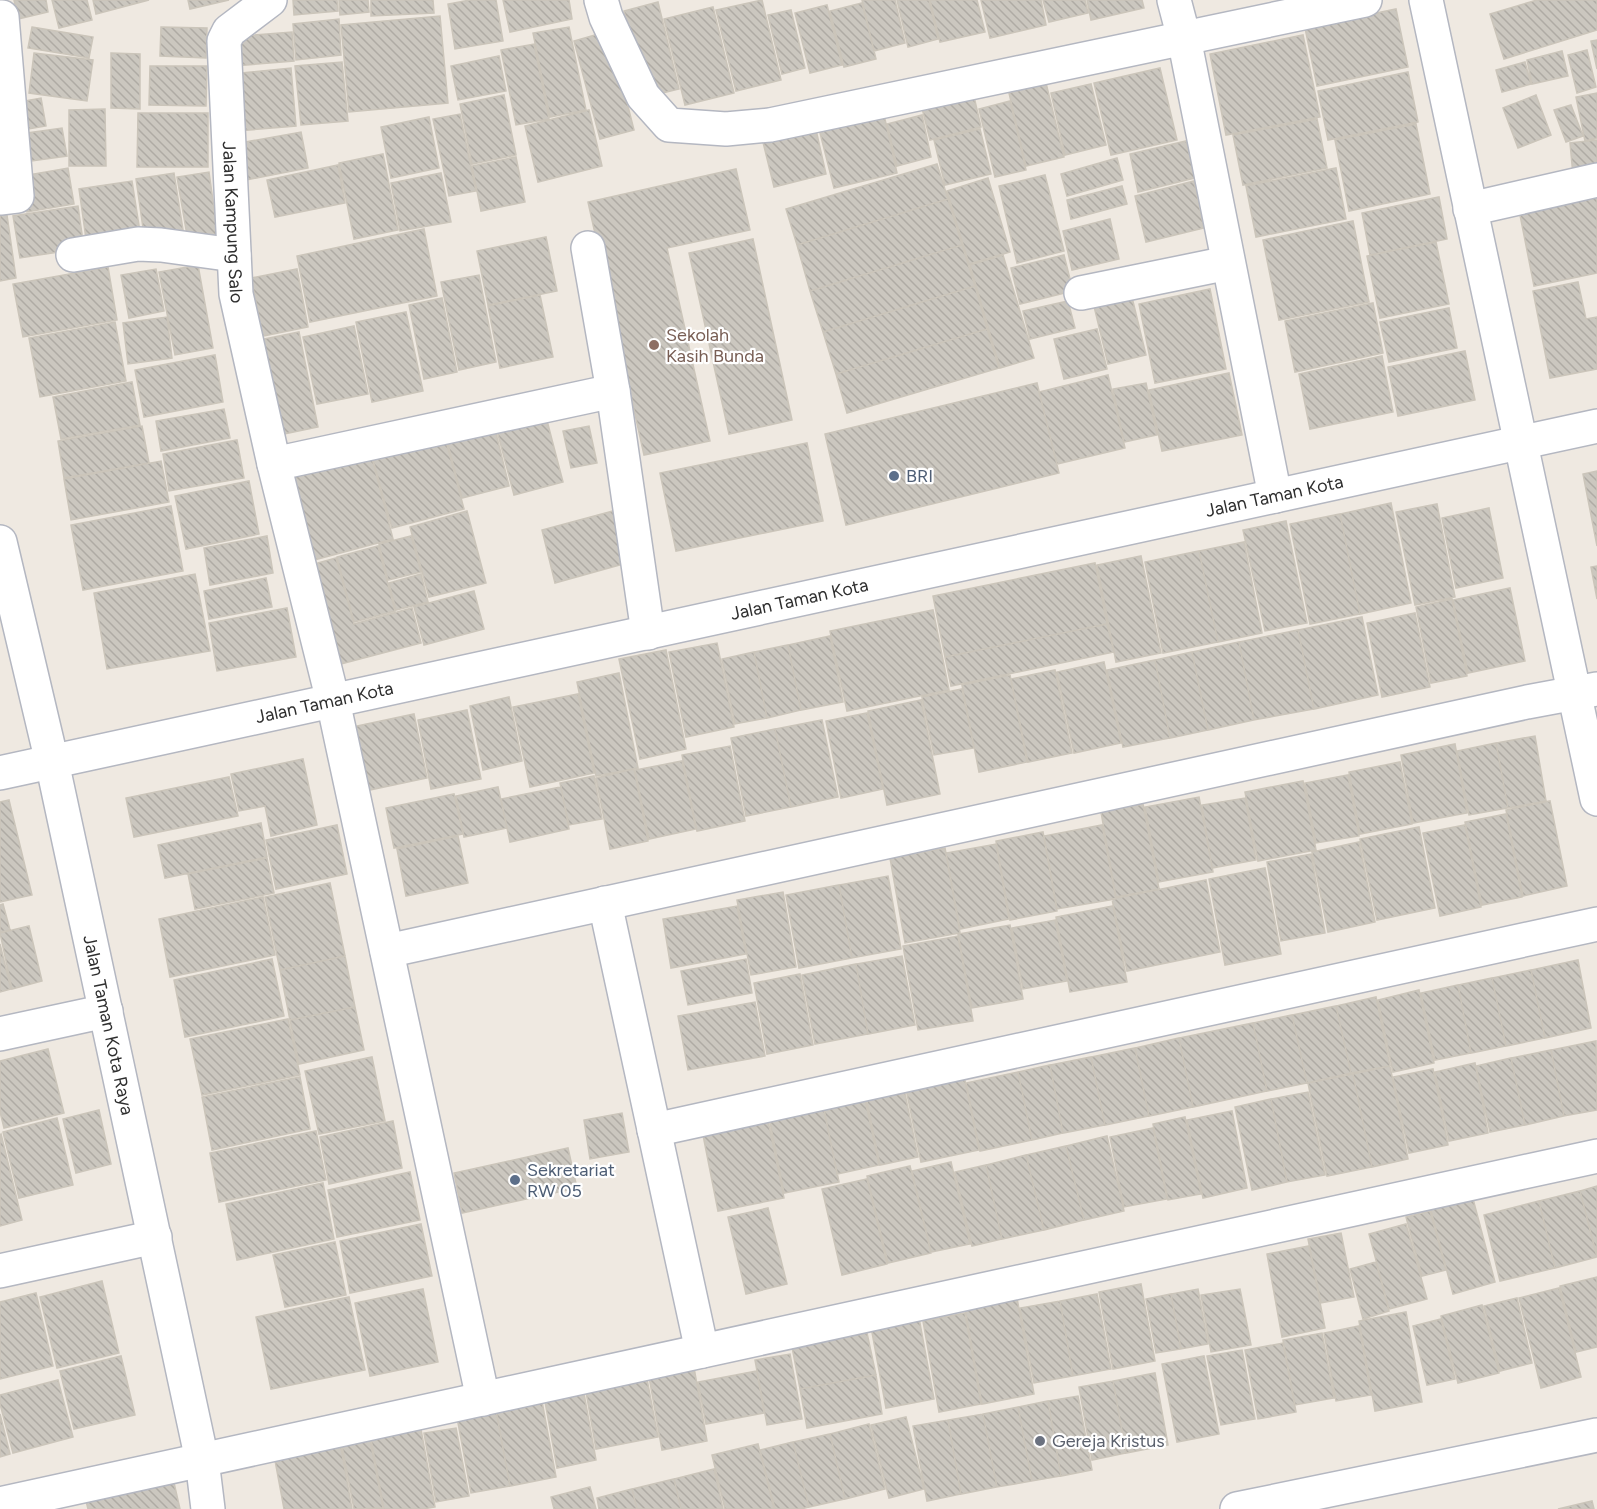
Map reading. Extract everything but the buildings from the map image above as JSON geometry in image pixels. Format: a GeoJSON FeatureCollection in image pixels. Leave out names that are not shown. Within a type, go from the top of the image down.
{"type":"FeatureCollection","features":[{"type":"Feature","properties":{"kind":"street","name":"Jalan Kampung Salo"},"geometry":{"type":"LineString","coordinates":[[270,0],[229,31],[224,41],[236,294],[274,464],[333,701],[483,1399]]}},
{"type":"Feature","properties":{"kind":"street"},"geometry":{"type":"LineString","coordinates":[[602,0],[606,17],[643,96],[669,125],[726,129],[770,125],[1365,0]]}},
{"type":"Feature","properties":{"kind":"street"},"geometry":{"type":"LineString","coordinates":[[1174,0],[1184,38],[1275,496]]}},
{"type":"Feature","properties":{"kind":"street"},"geometry":{"type":"LineString","coordinates":[[1426,0],[1520,442],[1586,692],[1597,799]]}},
{"type":"Feature","properties":{"kind":"street"},"geometry":{"type":"LineString","coordinates":[[0,198],[17,196],[2,17]]}},
{"type":"Feature","properties":{"kind":"street"},"geometry":{"type":"LineString","coordinates":[[1470,209],[1597,180]]}},
{"type":"Feature","properties":{"kind":"street"},"geometry":{"type":"LineString","coordinates":[[73,255],[138,244],[234,255]]}},
{"type":"Feature","properties":{"kind":"street"},"geometry":{"type":"LineString","coordinates":[[588,248],[613,391],[648,633]]}},
{"type":"Feature","properties":{"kind":"street"},"geometry":{"type":"LineString","coordinates":[[1081,293],[1228,263]]}},
{"type":"Feature","properties":{"kind":"street"},"geometry":{"type":"LineString","coordinates":[[274,464],[613,391]]}},
{"type":"Feature","properties":{"kind":"street","name":"Jalan Taman Kota"},"geometry":{"type":"LineString","coordinates":[[0,773],[1597,426]]}},
{"type":"Feature","properties":{"kind":"street","name":"Jalan Taman Kota Raya"},"geometry":{"type":"LineString","coordinates":[[0,542],[52,762],[106,1011],[202,1460],[208,1509]]}},
{"type":"Feature","properties":{"kind":"street"},"geometry":{"type":"LineString","coordinates":[[387,951],[1527,702],[1586,692]]}},
{"type":"Feature","properties":{"kind":"street"},"geometry":{"type":"LineString","coordinates":[[605,903],[702,1351]]}},
{"type":"Feature","properties":{"kind":"street"},"geometry":{"type":"LineString","coordinates":[[654,1130],[1597,924]]}},
{"type":"Feature","properties":{"kind":"street"},"geometry":{"type":"LineString","coordinates":[[0,1035],[106,1011]]}},
{"type":"Feature","properties":{"kind":"street"},"geometry":{"type":"LineString","coordinates":[[0,1504],[1597,1156]]}},
{"type":"Feature","properties":{"kind":"street"},"geometry":{"type":"LineString","coordinates":[[0,1271],[154,1238]]}},
{"type":"Feature","properties":{"kind":"street"},"geometry":{"type":"LineString","coordinates":[[1236,1509],[1597,1435]]}},
{"type":"Feature","properties":{"kind":"place","name":"Sekolah Kasih Bunda"},"geometry":{"type":"Point","coordinates":[654,345]}},
{"type":"Feature","properties":{"kind":"place","name":"BRI"},"geometry":{"type":"Point","coordinates":[894,476]}},
{"type":"Feature","properties":{"kind":"place","name":"Sekretariat RW 05"},"geometry":{"type":"Point","coordinates":[515,1180]}},
{"type":"Feature","properties":{"kind":"place","name":"Gereja Kristus"},"geometry":{"type":"Point","coordinates":[1040,1441]}}]}
